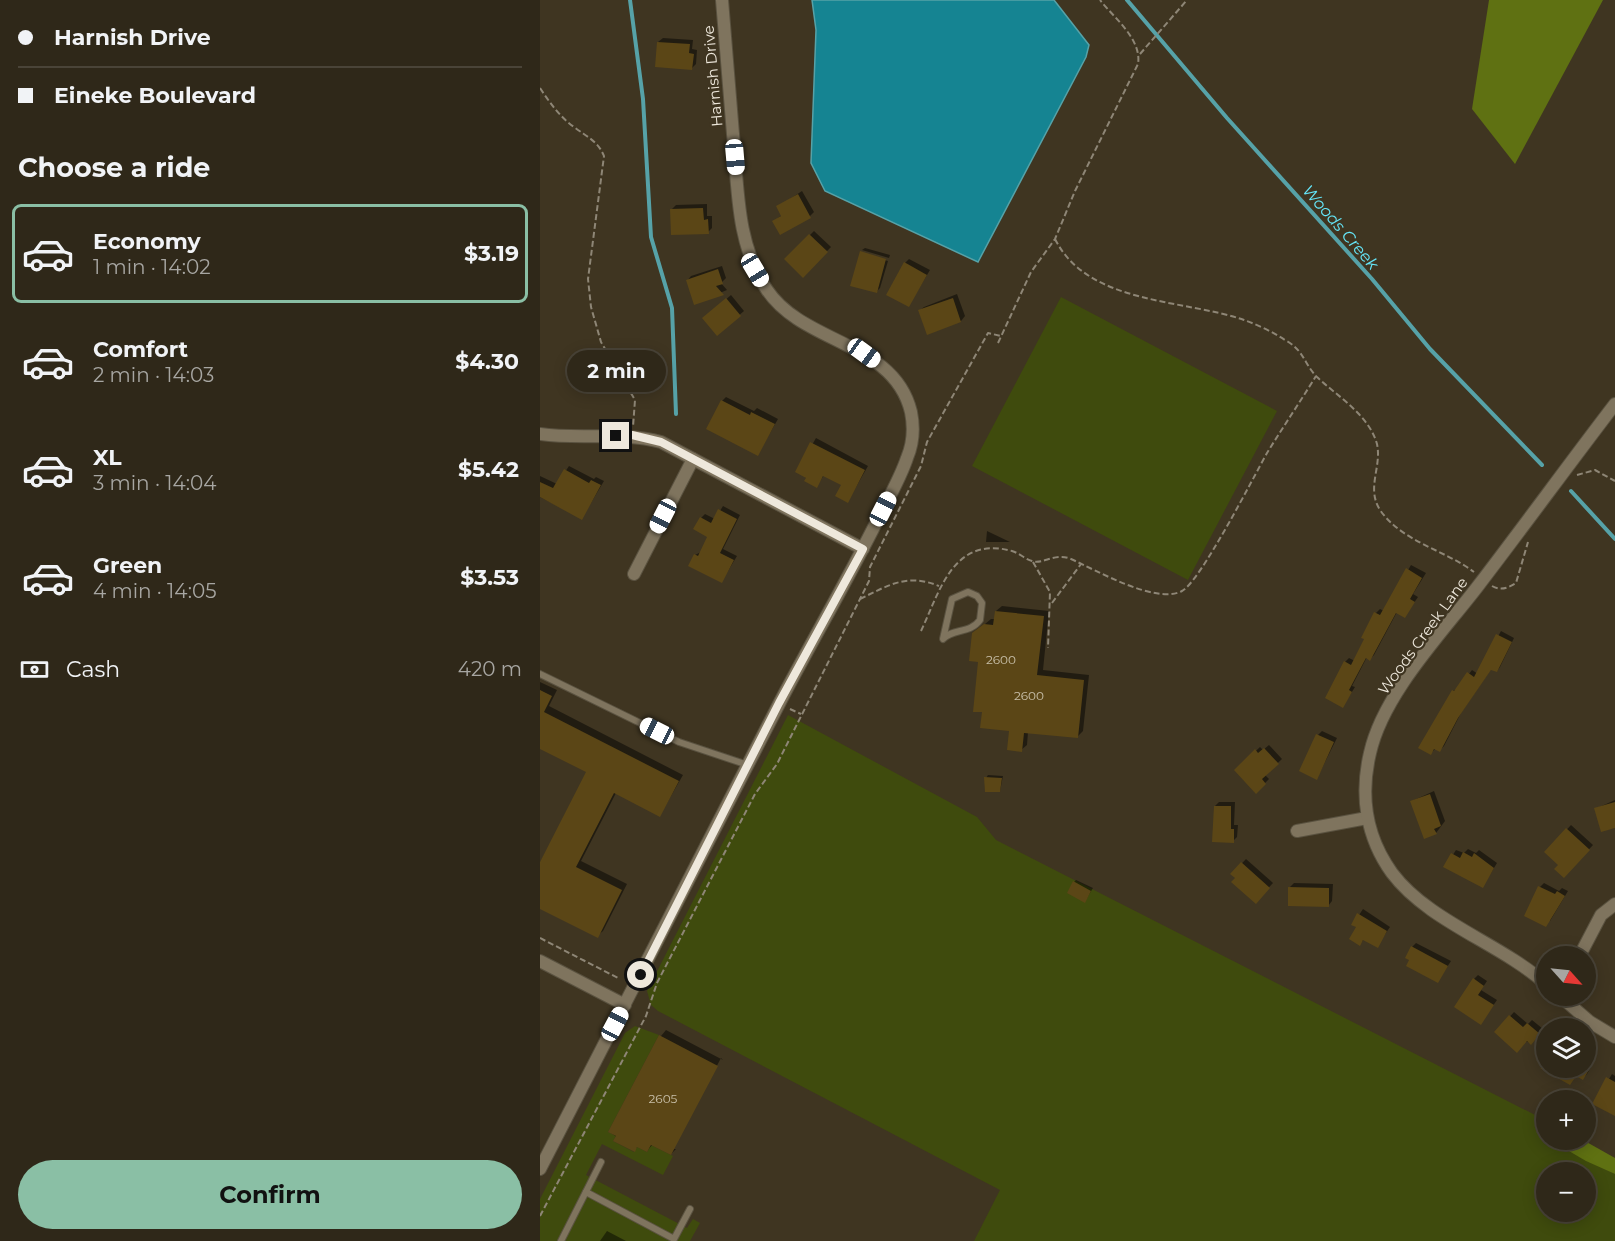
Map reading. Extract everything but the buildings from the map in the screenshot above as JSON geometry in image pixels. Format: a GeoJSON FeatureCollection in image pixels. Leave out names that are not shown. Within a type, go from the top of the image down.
{"type":"FeatureCollection","features":[{"type":"Feature","properties":{"kind":"street","name":"Harnish Drive"},"geometry":{"type":"LineString","coordinates":[[540,1169],[748,765],[863,549],[908,456],[913,426],[911,412],[900,385],[888,370],[864,353],[796,319],[769,293],[755,270],[742,229],[722,0]]}},
{"type":"Feature","properties":{"kind":"street","name":"Woods Creek Lane"},"geometry":{"type":"LineString","coordinates":[[1536,976],[1517,960],[1438,913],[1407,890],[1385,863],[1367,818],[1364,803],[1366,771],[1378,727],[1412,672],[1615,404]]}},
{"type":"Feature","properties":{"kind":"street"},"geometry":{"type":"LineString","coordinates":[[540,434],[566,437],[632,435],[661,442],[863,549]]}},
{"type":"Feature","properties":{"kind":"street"},"geometry":{"type":"LineString","coordinates":[[634,574],[693,459]]}},
{"type":"Feature","properties":{"kind":"street"},"geometry":{"type":"LineString","coordinates":[[1297,831],[1367,818]]}},
{"type":"Feature","properties":{"kind":"street"},"geometry":{"type":"LineString","coordinates":[[1586,946],[1601,915],[1615,904]]}},
{"type":"Feature","properties":{"kind":"street"},"geometry":{"type":"LineString","coordinates":[[540,961],[625,1005]]}},
{"type":"Feature","properties":{"kind":"street"},"geometry":{"type":"LineString","coordinates":[[1572,1006],[1590,1022],[1615,1036]]}},
{"type":"Feature","properties":{"kind":"lane"},"geometry":{"type":"LineString","coordinates":[[962,593],[977,596],[984,608],[975,626],[966,631],[948,633],[943,639],[952,599],[962,593]]}},
{"type":"Feature","properties":{"kind":"lane"},"geometry":{"type":"LineString","coordinates":[[540,674],[679,742],[748,765]]}},
{"type":"Feature","properties":{"kind":"lane"},"geometry":{"type":"LineString","coordinates":[[561,1241],[602,1162]]}},
{"type":"Feature","properties":{"kind":"lane"},"geometry":{"type":"LineString","coordinates":[[586,1192],[674,1239],[690,1209]]}},
{"type":"Feature","properties":{"kind":"path"},"geometry":{"type":"LineString","coordinates":[[1100,0],[1132,37],[1140,54]]}},
{"type":"Feature","properties":{"kind":"path"},"geometry":{"type":"LineString","coordinates":[[998,343],[1031,272],[1055,238],[1075,191],[1118,108],[1140,54],[1187,0]]}},
{"type":"Feature","properties":{"kind":"path"},"geometry":{"type":"LineString","coordinates":[[540,88],[552,106],[574,127],[593,140],[604,156],[588,279],[591,307],[598,333],[635,400],[632,435]]}},
{"type":"Feature","properties":{"kind":"path"},"geometry":{"type":"LineString","coordinates":[[1055,238],[1062,253],[1099,281],[1173,305],[1244,320],[1282,338],[1302,353],[1316,376],[1354,409],[1376,441],[1378,450],[1373,493],[1385,516],[1415,539],[1465,565],[1482,581],[1498,589],[1516,583],[1524,547],[1531,537]]}},
{"type":"Feature","properties":{"kind":"path"},"geometry":{"type":"LineString","coordinates":[[540,1216],[646,1016],[657,983],[755,794],[777,764],[869,581],[870,567],[921,466],[927,442],[988,333],[1001,336]]}},
{"type":"Feature","properties":{"kind":"path"},"geometry":{"type":"LineString","coordinates":[[1033,562],[1056,556],[1081,563],[1132,586],[1167,595],[1184,590],[1200,572],[1269,450],[1316,376]]}},
{"type":"Feature","properties":{"kind":"path"},"geometry":{"type":"LineString","coordinates":[[1571,478],[1585,471],[1595,470],[1615,481]]}},
{"type":"Feature","properties":{"kind":"path"},"geometry":{"type":"LineString","coordinates":[[921,631],[940,586],[959,561],[986,548],[1010,550],[1033,562],[1042,574],[1052,603],[1048,648]]}},
{"type":"Feature","properties":{"kind":"path"},"geometry":{"type":"LineString","coordinates":[[1052,603],[1081,563]]}},
{"type":"Feature","properties":{"kind":"path"},"geometry":{"type":"LineString","coordinates":[[860,599],[905,580],[918,578],[940,586]]}},
{"type":"Feature","properties":{"kind":"path"},"geometry":{"type":"LineString","coordinates":[[540,938],[620,979]]}},
{"type":"Feature","properties":{"kind":"green space"},"geometry":{"type":"Polygon","coordinates":[[[1489,0],[1603,0],[1515,164],[1472,109],[1489,0]]]}},
{"type":"Feature","properties":{"kind":"green space"},"geometry":{"type":"Polygon","coordinates":[[[1061,297],[1277,411],[1188,580],[972,466],[1061,297]]]}},
{"type":"Feature","properties":{"kind":"green space"},"geometry":{"type":"Polygon","coordinates":[[[788,715],[977,817],[996,840],[1536,1115],[1536,1150],[1566,1150],[1591,1162],[1536,1162],[1536,1222],[1596,1222],[1596,1165],[1615,1174],[1615,1241],[974,1241],[1000,1190],[658,1011],[651,1005],[647,991],[788,715]]]}},
{"type":"Feature","properties":{"kind":"green space"},"geometry":{"type":"Polygon","coordinates":[[[635,1026],[659,1035],[608,1132],[616,1136],[613,1141],[634,1152],[637,1147],[647,1152],[651,1145],[673,1156],[663,1175],[602,1144],[586,1175],[687,1228],[693,1219],[700,1223],[690,1241],[540,1241],[540,1199],[625,1033],[635,1026]]]}},
{"type":"Feature","properties":{"kind":"green space"},"geometry":{"type":"Polygon","coordinates":[[[1596,1147],[1615,1158],[1615,1174],[1596,1165],[1596,1162],[1586,1161],[1567,1150],[1596,1150],[1596,1147]]]}},
{"type":"Feature","properties":{"kind":"water"},"geometry":{"type":"Polygon","coordinates":[[[812,0],[1054,0],[1089,45],[1086,57],[978,262],[825,191],[811,163],[816,30],[812,0]]]}},
{"type":"Feature","properties":{"kind":"waterway"},"geometry":{"type":"LineString","coordinates":[[630,0],[643,99],[651,237],[672,308],[676,414]]}},
{"type":"Feature","properties":{"kind":"waterway","name":"Woods Creek"},"geometry":{"type":"LineString","coordinates":[[1127,0],[1227,118],[1372,279],[1430,349],[1542,465]]}},
{"type":"Feature","properties":{"kind":"waterway","name":"Woods Creek"},"geometry":{"type":"LineString","coordinates":[[1571,491],[1615,539]]}},
{"type":"Feature","properties":{"kind":"route"},"geometry":{"type":"LineString","coordinates":[[616,436],[632,435],[661,442],[863,549],[779,703],[641,975]]}}]}
